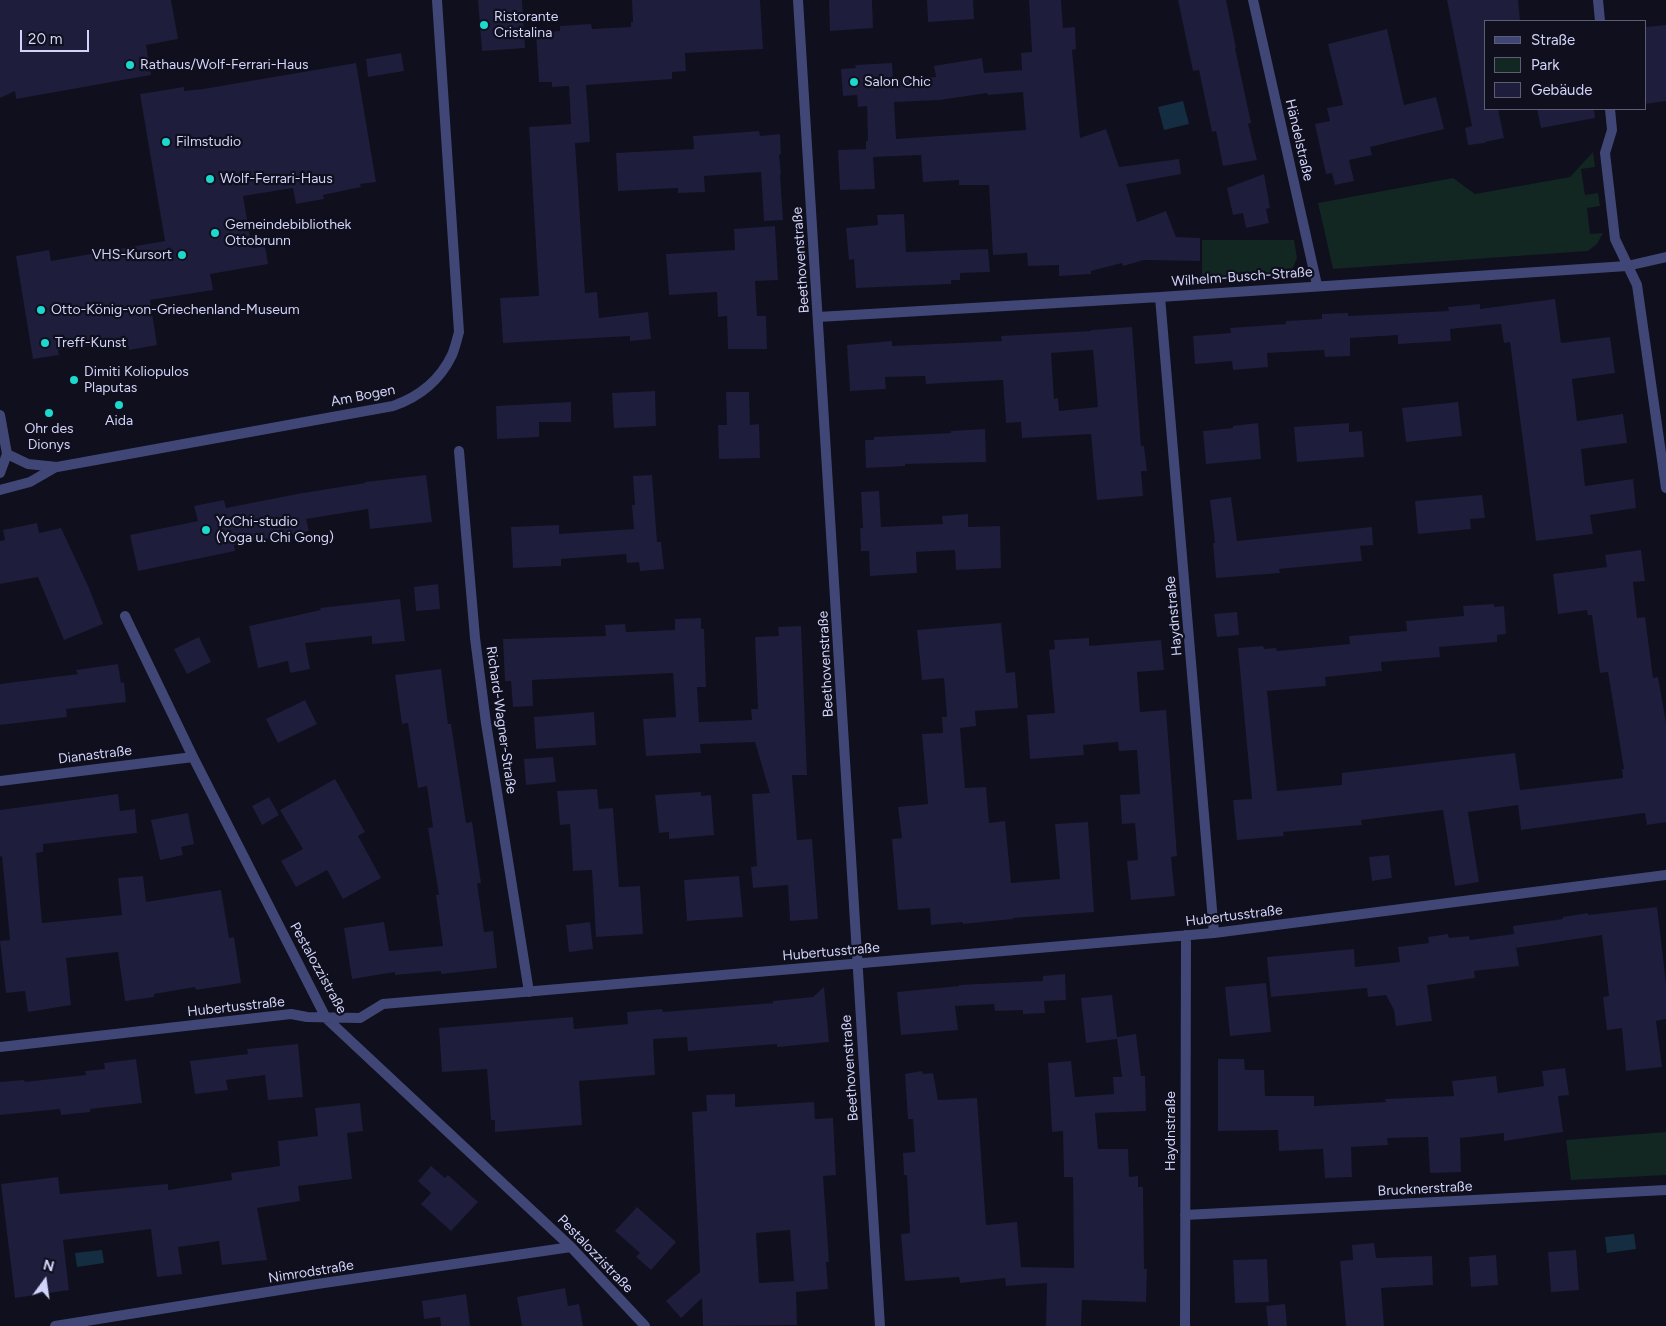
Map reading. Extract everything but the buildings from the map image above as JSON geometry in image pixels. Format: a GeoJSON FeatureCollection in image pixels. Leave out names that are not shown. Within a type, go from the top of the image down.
{"type":"FeatureCollection","features":[{"type":"Feature","properties":{"kind":"street","name":"Am Bogen"},"geometry":{"type":"LineString","coordinates":[[7,454],[28,464],[57,466],[393,406],[409,401],[427,389],[440,374],[452,355],[459,332],[437,0]]}},
{"type":"Feature","properties":{"kind":"street","name":"Beethovenstraße"},"geometry":{"type":"LineString","coordinates":[[798,0],[880,1326]]}},
{"type":"Feature","properties":{"kind":"street","name":"Händelstraße"},"geometry":{"type":"LineString","coordinates":[[1254,0],[1317,285]]}},
{"type":"Feature","properties":{"kind":"street"},"geometry":{"type":"LineString","coordinates":[[1598,0],[1600,20]]}},
{"type":"Feature","properties":{"kind":"street"},"geometry":{"type":"LineString","coordinates":[[1610,110],[1612,130],[1605,153],[1615,238],[1637,285],[1666,488]]}},
{"type":"Feature","properties":{"kind":"street","name":"Wilhelm-Busch-Straße"},"geometry":{"type":"LineString","coordinates":[[818,317],[1160,297],[1317,285],[1627,266],[1666,257]]}},
{"type":"Feature","properties":{"kind":"street","name":"Haydnstraße"},"geometry":{"type":"LineString","coordinates":[[1160,297],[1214,933]]}},
{"type":"Feature","properties":{"kind":"street"},"geometry":{"type":"LineString","coordinates":[[0,415],[7,454],[0,472]]}},
{"type":"Feature","properties":{"kind":"street","name":"Richard-Wagner-Straße"},"geometry":{"type":"LineString","coordinates":[[459,451],[475,638],[529,992]]}},
{"type":"Feature","properties":{"kind":"street","name":"Am Bogen"},"geometry":{"type":"LineString","coordinates":[[0,490],[30,482],[57,466]]}},
{"type":"Feature","properties":{"kind":"street","name":"Pestalozzistraße"},"geometry":{"type":"LineString","coordinates":[[125,616],[193,757],[326,1018],[571,1247],[645,1326]]}},
{"type":"Feature","properties":{"kind":"street","name":"Dianastraße"},"geometry":{"type":"LineString","coordinates":[[0,781],[193,757]]}},
{"type":"Feature","properties":{"kind":"street","name":"Hubertusstraße"},"geometry":{"type":"LineString","coordinates":[[0,1047],[291,1014],[326,1018],[360,1018],[384,1004],[1214,933],[1666,875]]}},
{"type":"Feature","properties":{"kind":"street","name":"Haydnstraße"},"geometry":{"type":"LineString","coordinates":[[1185,1326],[1186,935]]}},
{"type":"Feature","properties":{"kind":"street","name":"Brucknerstraße"},"geometry":{"type":"LineString","coordinates":[[1184,1215],[1666,1190]]}},
{"type":"Feature","properties":{"kind":"street","name":"Nimrodstraße"},"geometry":{"type":"LineString","coordinates":[[55,1326],[317,1284],[571,1247]]}},
{"type":"Feature","properties":{"kind":"green space"},"geometry":{"type":"Polygon","coordinates":[[[1593,152],[1595,167],[1581,169],[1585,195],[1598,193],[1600,206],[1587,208],[1590,234],[1603,233],[1597,244],[1588,251],[1333,269],[1318,203],[1453,178],[1475,194],[1570,177],[1593,152]]]}},
{"type":"Feature","properties":{"kind":"green space"},"geometry":{"type":"Polygon","coordinates":[[[1202,240],[1294,240],[1297,258],[1292,270],[1280,277],[1202,279],[1202,240]]]}},
{"type":"Feature","properties":{"kind":"green space"},"geometry":{"type":"Polygon","coordinates":[[[1666,1132],[1666,1175],[1571,1180],[1566,1140],[1666,1132]]]}},
{"type":"Feature","properties":{"kind":"water"},"geometry":{"type":"Polygon","coordinates":[[[1183,101],[1189,124],[1164,130],[1158,107],[1183,101]]]}},
{"type":"Feature","properties":{"kind":"water"},"geometry":{"type":"Polygon","coordinates":[[[1634,1234],[1636,1249],[1607,1253],[1605,1237],[1634,1234]]]}},
{"type":"Feature","properties":{"kind":"water"},"geometry":{"type":"Polygon","coordinates":[[[102,1250],[104,1263],[77,1267],[75,1253],[102,1250]]]}},
{"type":"Feature","properties":{"kind":"place","name":"Ristorante Cristalina"},"geometry":{"type":"Point","coordinates":[484,25]}},
{"type":"Feature","properties":{"kind":"place","name":"Rathaus/Wolf-Ferrari-Haus"},"geometry":{"type":"Point","coordinates":[130,65]}},
{"type":"Feature","properties":{"kind":"place","name":"Salon Chic"},"geometry":{"type":"Point","coordinates":[854,82]}},
{"type":"Feature","properties":{"kind":"place","name":"Filmstudio"},"geometry":{"type":"Point","coordinates":[166,142]}},
{"type":"Feature","properties":{"kind":"place","name":"Wolf-Ferrari-Haus"},"geometry":{"type":"Point","coordinates":[210,179]}},
{"type":"Feature","properties":{"kind":"place","name":"Gemeindebibliothek Ottobrunn"},"geometry":{"type":"Point","coordinates":[215,233]}},
{"type":"Feature","properties":{"kind":"place","name":"VHS-Kursort"},"geometry":{"type":"Point","coordinates":[182,255]}},
{"type":"Feature","properties":{"kind":"place","name":"Otto-König-von-Griechenland-Museum"},"geometry":{"type":"Point","coordinates":[41,310]}},
{"type":"Feature","properties":{"kind":"place","name":"Treff-Kunst"},"geometry":{"type":"Point","coordinates":[45,343]}},
{"type":"Feature","properties":{"kind":"place","name":"Dimiti Koliopulos Plaputas"},"geometry":{"type":"Point","coordinates":[74,380]}},
{"type":"Feature","properties":{"kind":"place","name":"Aida"},"geometry":{"type":"Point","coordinates":[119,405]}},
{"type":"Feature","properties":{"kind":"place","name":"Ohr des Dionys"},"geometry":{"type":"Point","coordinates":[49,413]}},
{"type":"Feature","properties":{"kind":"place","name":"YoChi-studio (Yoga u. Chi Gong)"},"geometry":{"type":"Point","coordinates":[206,530]}}]}
